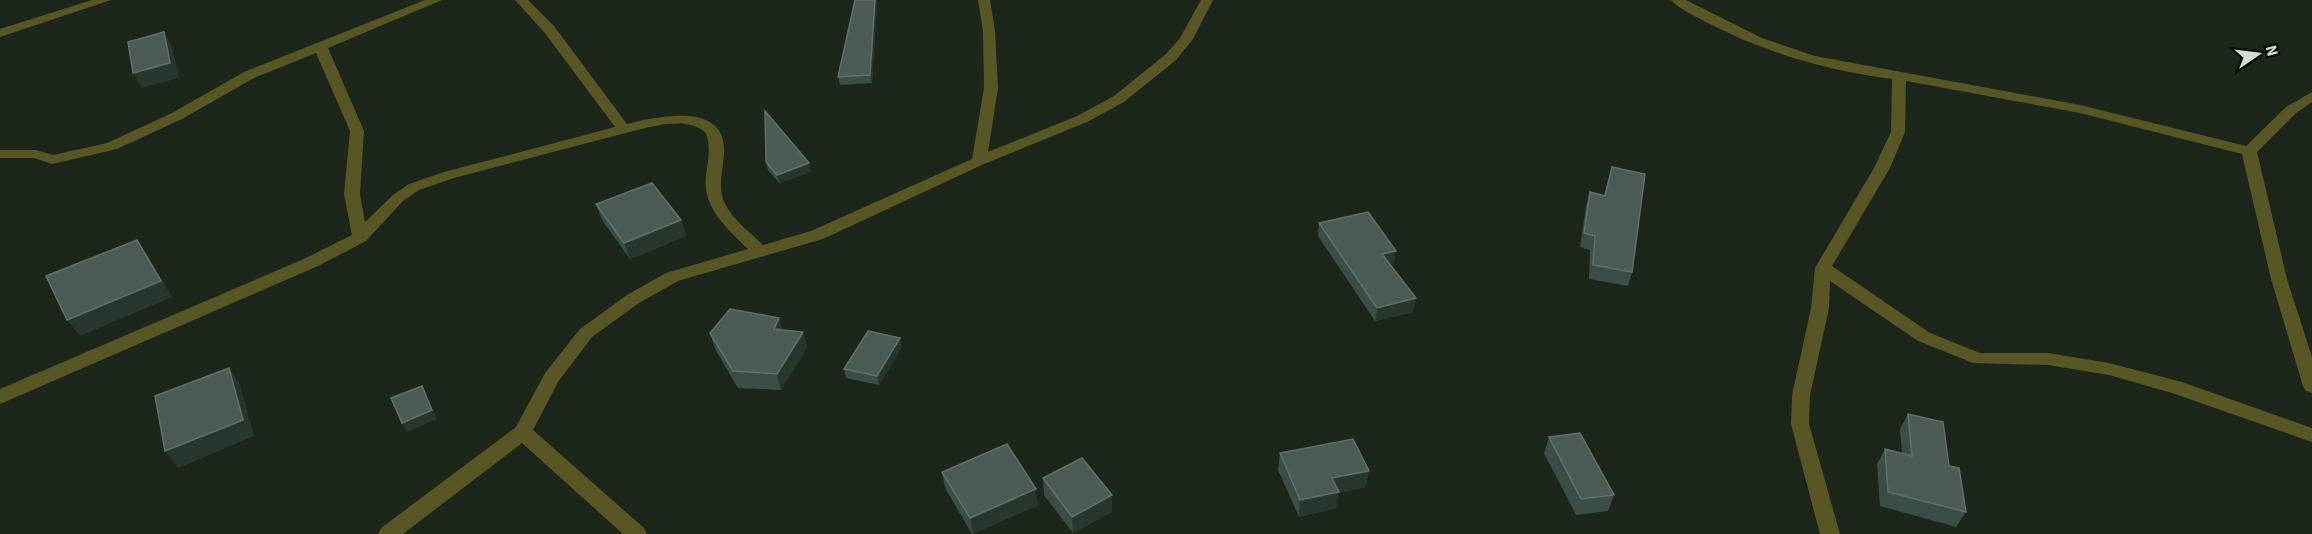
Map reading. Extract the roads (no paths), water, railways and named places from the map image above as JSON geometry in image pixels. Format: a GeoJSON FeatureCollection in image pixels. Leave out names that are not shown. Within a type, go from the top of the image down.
{"type":"FeatureCollection","features":[{"type":"Feature","properties":{"kind":"street"},"geometry":{"type":"LineString","coordinates":[[0,33],[105,0]]}},
{"type":"Feature","properties":{"kind":"street"},"geometry":{"type":"LineString","coordinates":[[0,154],[36,154],[52,160],[112,146],[177,117],[249,75],[436,0]]}},
{"type":"Feature","properties":{"kind":"street"},"geometry":{"type":"LineString","coordinates":[[521,0],[549,29],[624,129]]}},
{"type":"Feature","properties":{"kind":"street"},"geometry":{"type":"LineString","coordinates":[[979,161],[991,88],[989,31],[984,0]]}},
{"type":"Feature","properties":{"kind":"street"},"geometry":{"type":"LineString","coordinates":[[388,534],[523,432],[551,378],[586,333],[633,299],[672,277],[818,234],[979,161],[1082,119],[1119,99],[1171,57],[1186,39],[1207,0]]}},
{"type":"Feature","properties":{"kind":"street"},"geometry":{"type":"LineString","coordinates":[[1677,0],[1773,49],[1845,69],[1899,76],[2080,109],[2249,151]]}},
{"type":"Feature","properties":{"kind":"street"},"geometry":{"type":"LineString","coordinates":[[320,46],[357,131],[351,194],[360,237]]}},
{"type":"Feature","properties":{"kind":"street"},"geometry":{"type":"LineString","coordinates":[[1830,534],[1800,424],[1801,395],[1820,308],[1823,268],[1882,168],[1898,132],[1899,76]]}},
{"type":"Feature","properties":{"kind":"street"},"geometry":{"type":"LineString","coordinates":[[2249,151],[2291,110],[2312,96]]}},
{"type":"Feature","properties":{"kind":"street"},"geometry":{"type":"LineString","coordinates":[[0,397],[256,288],[360,237],[398,198],[414,187],[448,175],[675,118],[697,121],[710,130],[717,143],[713,183],[717,203],[760,252]]}},
{"type":"Feature","properties":{"kind":"street"},"geometry":{"type":"LineString","coordinates":[[2249,151],[2279,279],[2312,386]]}},
{"type":"Feature","properties":{"kind":"street"},"geometry":{"type":"LineString","coordinates":[[1823,268],[1924,337],[1979,359],[2048,359],[2109,369],[2176,387],[2312,435]]}},
{"type":"Feature","properties":{"kind":"street"},"geometry":{"type":"LineString","coordinates":[[523,432],[637,534]]}}]}
